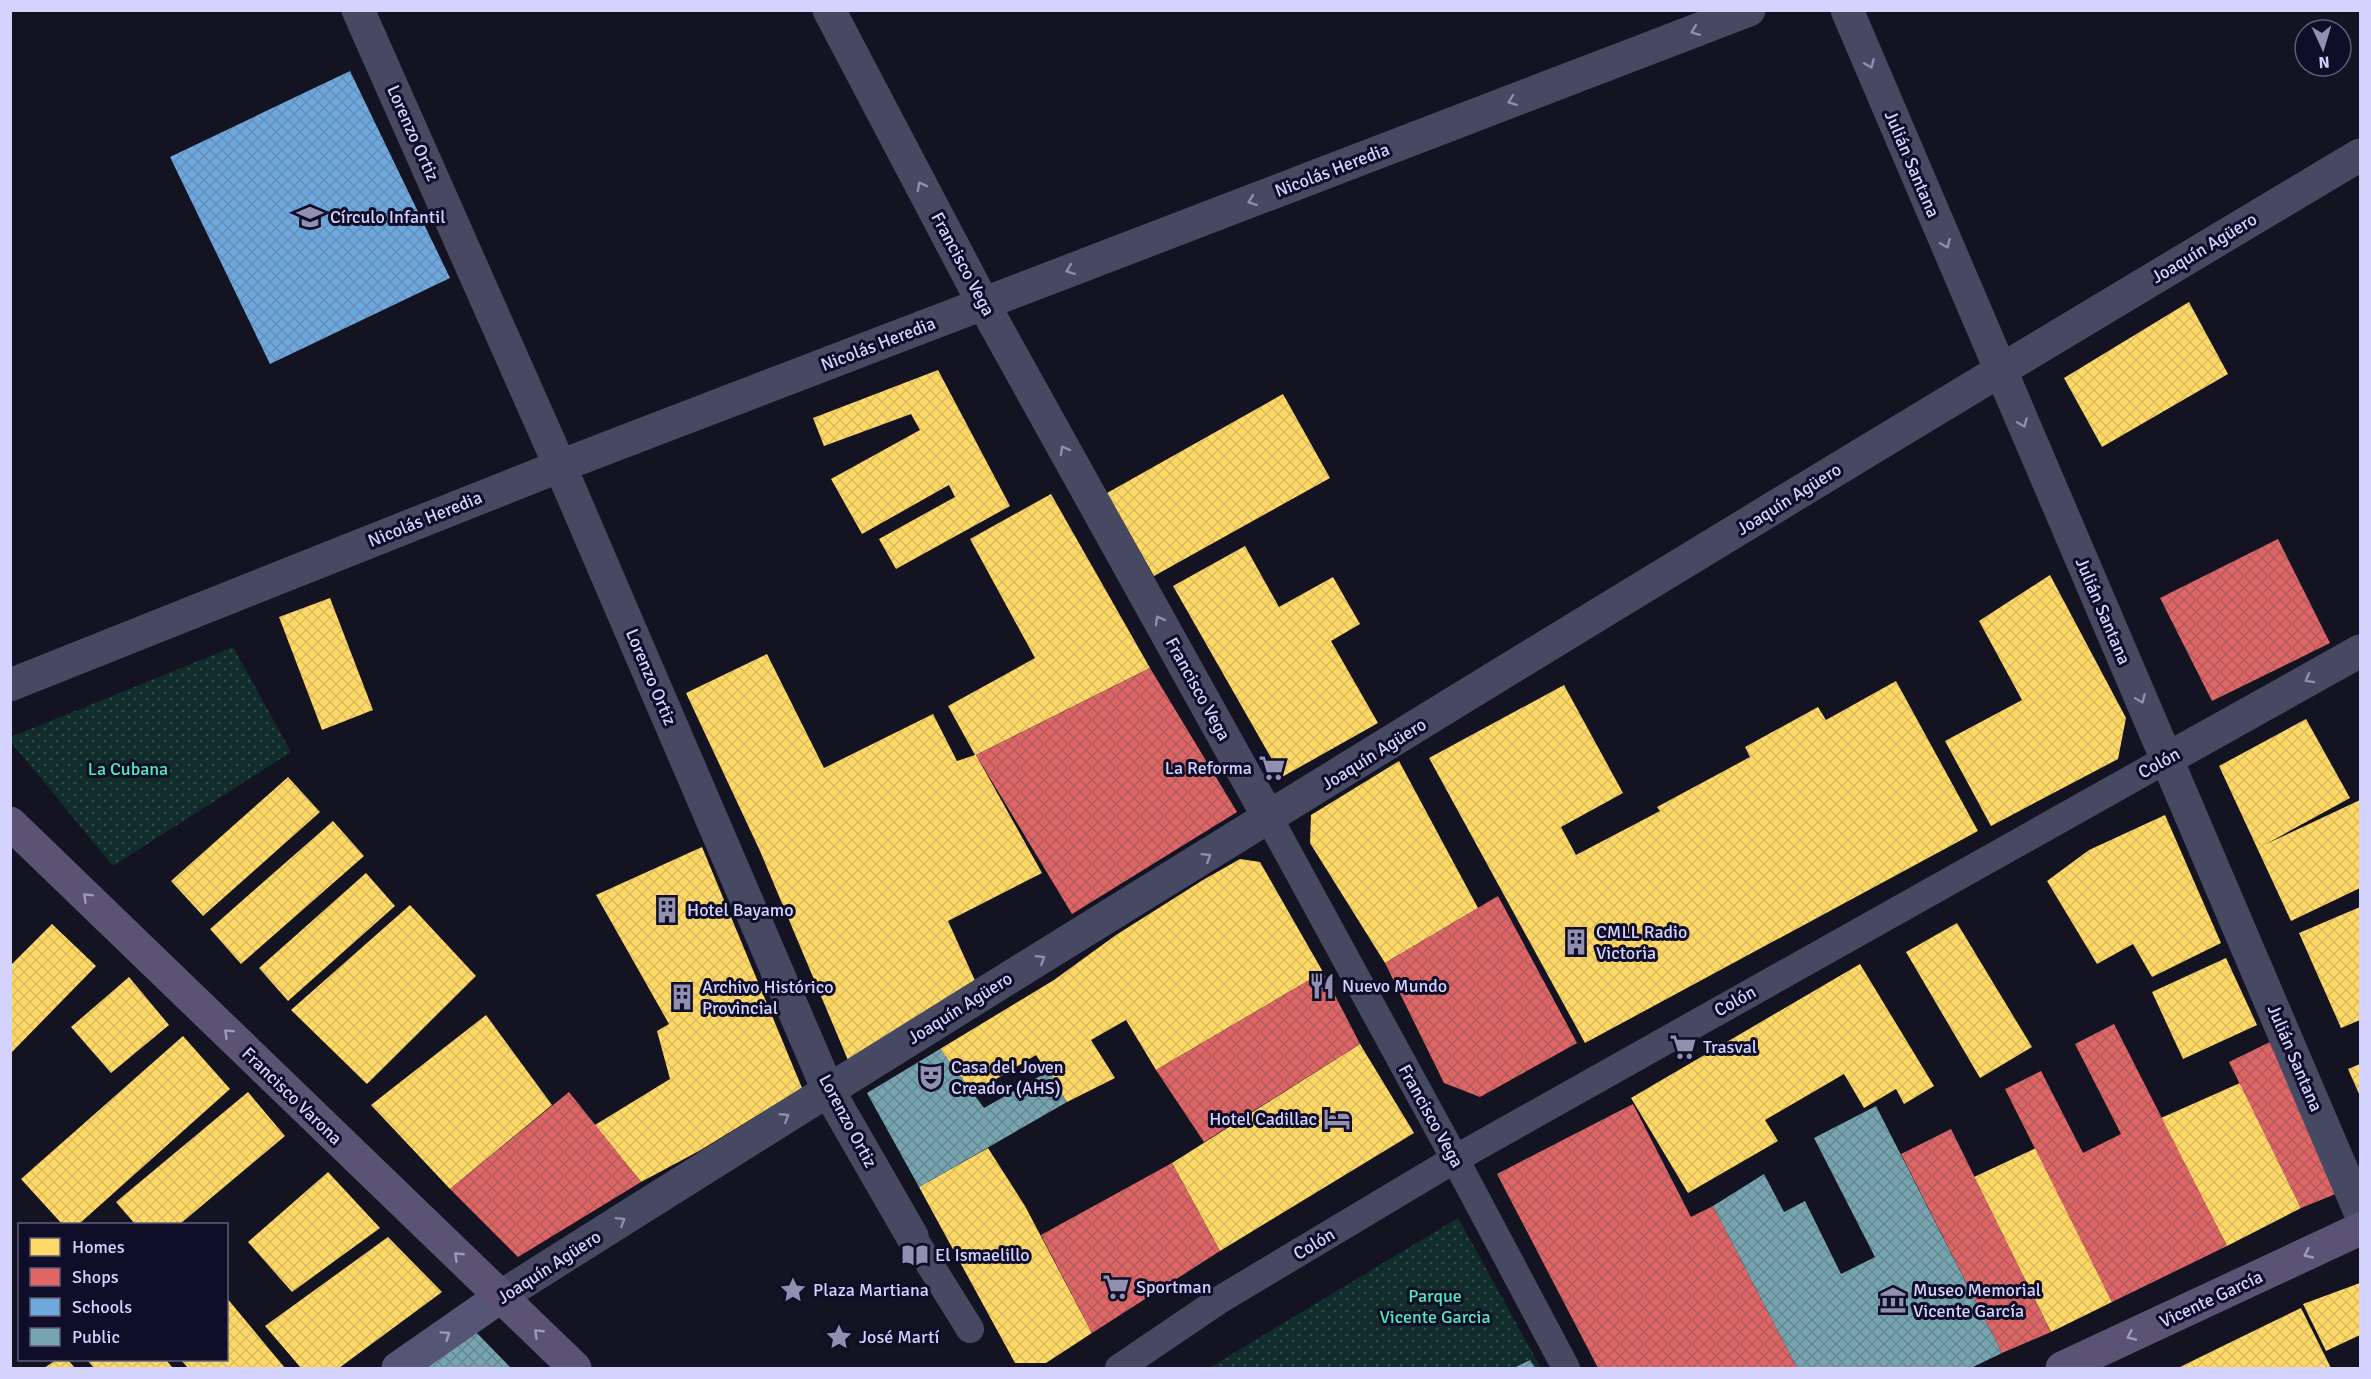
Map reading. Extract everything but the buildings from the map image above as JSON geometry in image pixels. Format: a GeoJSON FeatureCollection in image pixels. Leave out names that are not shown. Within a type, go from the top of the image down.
{"type":"FeatureCollection","features":[{"type":"Feature","properties":{"kind":"main road","name":"Francisco Varona"},"geometry":{"type":"LineString","coordinates":[[10,823],[575,1368]]}},
{"type":"Feature","properties":{"kind":"main road","name":"Vicente García"},"geometry":{"type":"LineString","coordinates":[[2062,1368],[2361,1229]]}},
{"type":"Feature","properties":{"kind":"main road","name":"Joaquín Agüero"},"geometry":{"type":"LineString","coordinates":[[398,1368],[500,1297]]}},
{"type":"Feature","properties":{"kind":"street","name":"Lorenzo Ortiz"},"geometry":{"type":"LineString","coordinates":[[358,10],[560,466],[828,1090],[912,1236],[970,1329]]}},
{"type":"Feature","properties":{"kind":"street","name":"Francisco Vega"},"geometry":{"type":"LineString","coordinates":[[829,10],[983,303],[1269,818],[1566,1368]]}},
{"type":"Feature","properties":{"kind":"street","name":"Nicolás Heredia"},"geometry":{"type":"LineString","coordinates":[[10,685],[560,466],[1749,10]]}},
{"type":"Feature","properties":{"kind":"street","name":"Julián Santana"},"geometry":{"type":"LineString","coordinates":[[1847,10],[2361,1212]]}},
{"type":"Feature","properties":{"kind":"street","name":"Joaquín Agüero"},"geometry":{"type":"LineString","coordinates":[[500,1297],[828,1090],[1269,818],[2000,370],[2361,154]]}},
{"type":"Feature","properties":{"kind":"street","name":"Colón"},"geometry":{"type":"LineString","coordinates":[[1119,1368],[1221,1299],[1455,1159],[2361,651]]}},
{"type":"Feature","properties":{"kind":"green space","name":"La Cubana"},"geometry":{"type":"Polygon","coordinates":[[[233,647],[291,752],[113,866],[11,742],[11,737],[233,647]]]}},
{"type":"Feature","properties":{"kind":"green space","name":"Parque Vicente Garcia"},"geometry":{"type":"Polygon","coordinates":[[[1458,1218],[1541,1368],[1209,1368],[1458,1218]]]}},
{"type":"Feature","properties":{"kind":"place","name":"Círculo Infantil"},"geometry":{"type":"Point","coordinates":[310,217]}},
{"type":"Feature","properties":{"kind":"place","name":"La Reforma"},"geometry":{"type":"Point","coordinates":[1272,768]}},
{"type":"Feature","properties":{"kind":"place","name":"Hotel Bayamo"},"geometry":{"type":"Point","coordinates":[667,910]}},
{"type":"Feature","properties":{"kind":"place","name":"CMLL Radio Victoria"},"geometry":{"type":"Point","coordinates":[1576,942]}},
{"type":"Feature","properties":{"kind":"place","name":"Nuevo Mundo"},"geometry":{"type":"Point","coordinates":[1322,986]}},
{"type":"Feature","properties":{"kind":"place","name":"Archivo Histórico Provincial"},"geometry":{"type":"Point","coordinates":[682,997]}},
{"type":"Feature","properties":{"kind":"place","name":"Trasval"},"geometry":{"type":"Point","coordinates":[1683,1047]}},
{"type":"Feature","properties":{"kind":"place","name":"Casa del Joven Creador (AHS)"},"geometry":{"type":"Point","coordinates":[931,1077]}},
{"type":"Feature","properties":{"kind":"place","name":"Hotel Cadillac"},"geometry":{"type":"Point","coordinates":[1337,1119]}},
{"type":"Feature","properties":{"kind":"place","name":"El Ismaelillo"},"geometry":{"type":"Point","coordinates":[915,1255]}},
{"type":"Feature","properties":{"kind":"place","name":"Sportman"},"geometry":{"type":"Point","coordinates":[1116,1287]}},
{"type":"Feature","properties":{"kind":"place","name":"Plaza Martiana"},"geometry":{"type":"Point","coordinates":[793,1290]}},
{"type":"Feature","properties":{"kind":"place","name":"Museo Memorial Vicente García"},"geometry":{"type":"Point","coordinates":[1893,1300]}},
{"type":"Feature","properties":{"kind":"place","name":"José Martí"},"geometry":{"type":"Point","coordinates":[839,1337]}}]}
